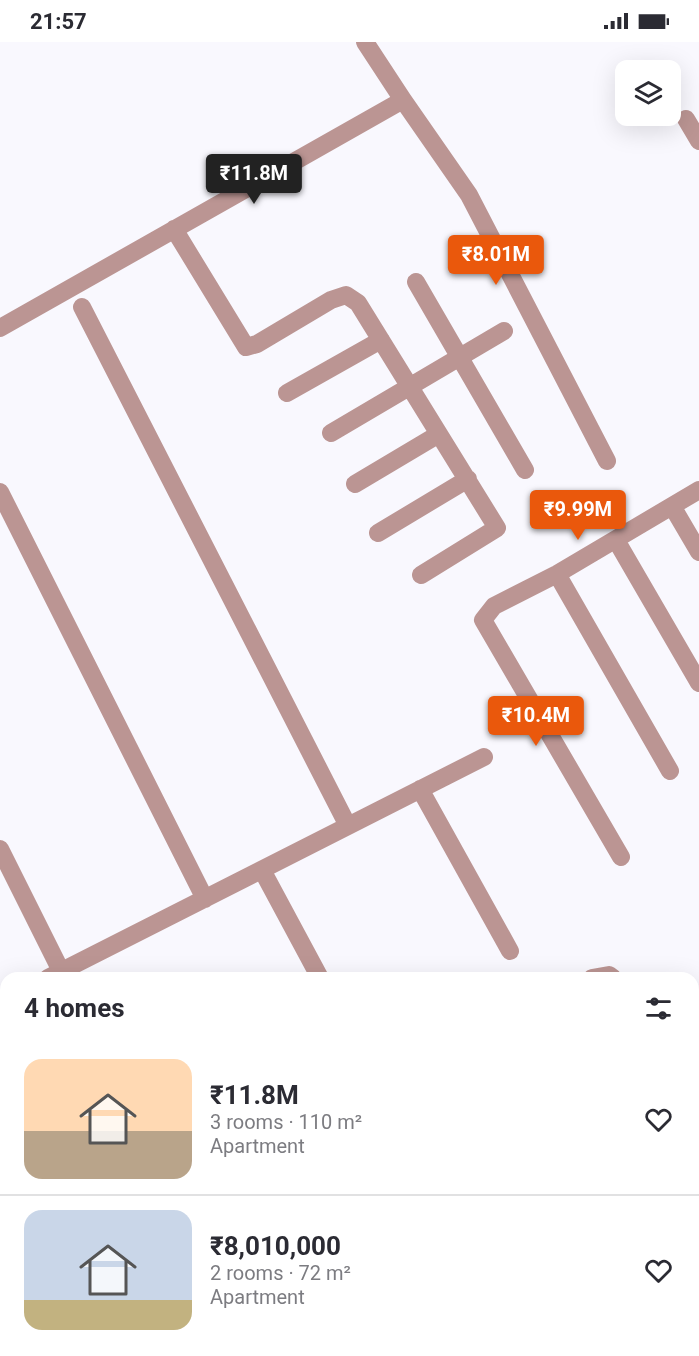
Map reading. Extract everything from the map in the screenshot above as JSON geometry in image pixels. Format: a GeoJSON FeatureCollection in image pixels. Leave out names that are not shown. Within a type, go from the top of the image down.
{"type":"FeatureCollection","features":[{"type":"Feature","properties":{"kind":"street"},"geometry":{"type":"LineString","coordinates":[[365,42],[469,195],[607,461]]}},
{"type":"Feature","properties":{"kind":"street"},"geometry":{"type":"LineString","coordinates":[[0,328],[403,100]]}},
{"type":"Feature","properties":{"kind":"street"},"geometry":{"type":"LineString","coordinates":[[686,118],[699,141]]}},
{"type":"Feature","properties":{"kind":"street"},"geometry":{"type":"LineString","coordinates":[[174,230],[246,347],[257,344],[331,300],[346,295],[358,303],[497,528],[421,575]]}},
{"type":"Feature","properties":{"kind":"street"},"geometry":{"type":"LineString","coordinates":[[416,282],[525,470]]}},
{"type":"Feature","properties":{"kind":"street"},"geometry":{"type":"LineString","coordinates":[[82,307],[348,826]]}},
{"type":"Feature","properties":{"kind":"street"},"geometry":{"type":"LineString","coordinates":[[331,433],[504,331]]}},
{"type":"Feature","properties":{"kind":"street"},"geometry":{"type":"LineString","coordinates":[[287,393],[381,340]]}},
{"type":"Feature","properties":{"kind":"street"},"geometry":{"type":"LineString","coordinates":[[355,484],[439,434]]}},
{"type":"Feature","properties":{"kind":"street"},"geometry":{"type":"LineString","coordinates":[[378,533],[468,479]]}},
{"type":"Feature","properties":{"kind":"street"},"geometry":{"type":"LineString","coordinates":[[621,857],[483,620],[494,606],[557,574],[699,490]]}},
{"type":"Feature","properties":{"kind":"street"},"geometry":{"type":"LineString","coordinates":[[0,492],[205,899]]}},
{"type":"Feature","properties":{"kind":"street"},"geometry":{"type":"LineString","coordinates":[[672,506],[699,552]]}},
{"type":"Feature","properties":{"kind":"street"},"geometry":{"type":"LineString","coordinates":[[616,540],[699,683]]}},
{"type":"Feature","properties":{"kind":"street"},"geometry":{"type":"LineString","coordinates":[[557,574],[670,771]]}},
{"type":"Feature","properties":{"kind":"street"},"geometry":{"type":"LineString","coordinates":[[61,972],[484,757]]}},
{"type":"Feature","properties":{"kind":"street"},"geometry":{"type":"LineString","coordinates":[[420,789],[510,951]]}},
{"type":"Feature","properties":{"kind":"street"},"geometry":{"type":"LineString","coordinates":[[0,849],[54,972]]}},
{"type":"Feature","properties":{"kind":"street"},"geometry":{"type":"LineString","coordinates":[[262,870],[317,972]]}}]}
